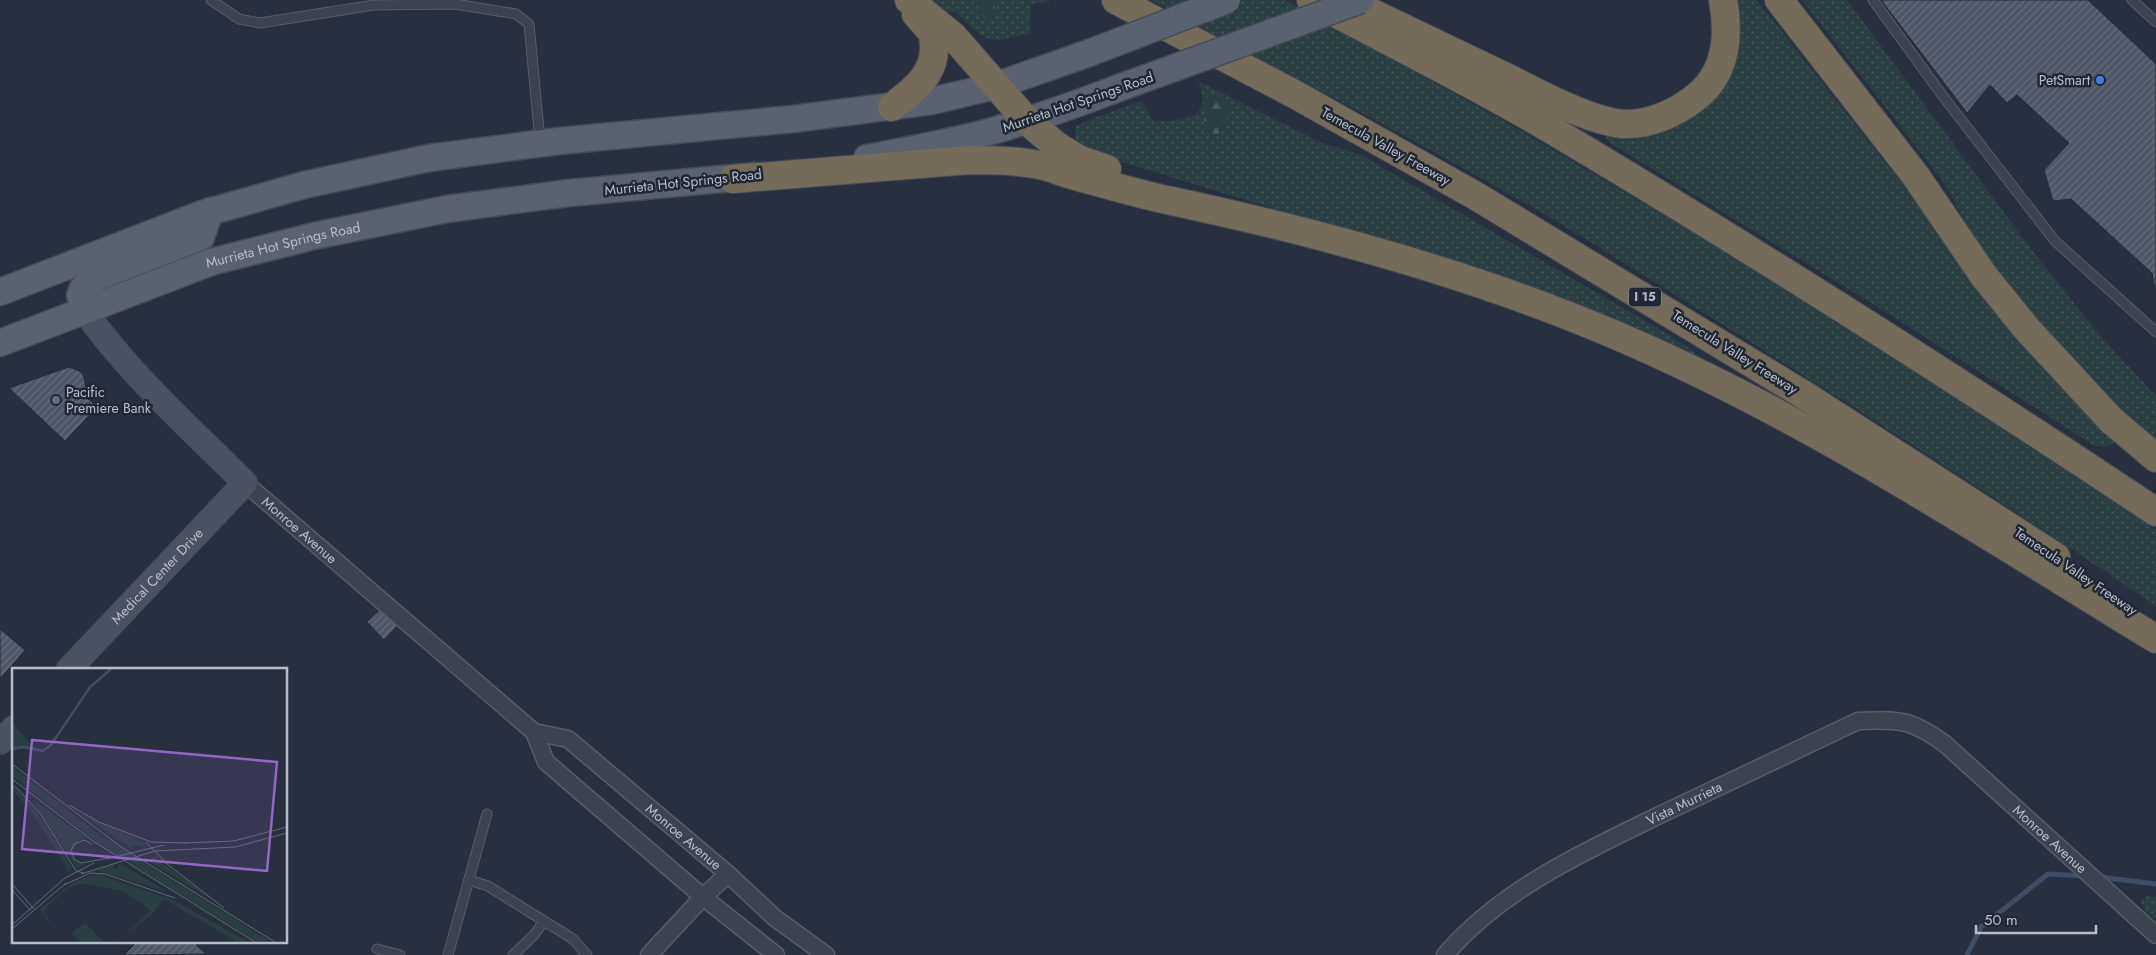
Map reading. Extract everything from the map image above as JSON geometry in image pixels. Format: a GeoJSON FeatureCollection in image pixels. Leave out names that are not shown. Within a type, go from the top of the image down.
{"type":"FeatureCollection","features":[{"type":"Feature","properties":{"kind":"highway"},"geometry":{"type":"LineString","coordinates":[[892,107],[913,91],[924,79],[932,64],[934,49],[933,34],[903,0]]}},
{"type":"Feature","properties":{"kind":"highway"},"geometry":{"type":"LineString","coordinates":[[909,0],[954,36],[1027,121],[1058,146],[1080,160],[1265,221],[1385,254],[1508,294],[1612,334],[1694,372],[1818,436],[2156,639]]}},
{"type":"Feature","properties":{"kind":"highway","name":"Temecula Valley Freeway"},"geometry":{"type":"LineString","coordinates":[[1116,0],[1313,105],[1476,196],[1608,274],[1968,499],[2156,626]]}},
{"type":"Feature","properties":{"kind":"highway"},"geometry":{"type":"LineString","coordinates":[[1311,0],[1545,126],[1847,312],[2002,410],[2156,512]]}},
{"type":"Feature","properties":{"kind":"highway"},"geometry":{"type":"LineString","coordinates":[[1346,0],[1542,95],[1598,118],[1623,124],[1650,120],[1673,113],[1690,103],[1708,86],[1719,66],[1726,44],[1727,21],[1722,0]]}},
{"type":"Feature","properties":{"kind":"highway"},"geometry":{"type":"LineString","coordinates":[[1779,0],[1915,175],[1984,276],[2026,328],[2111,420],[2156,458]]}},
{"type":"Feature","properties":{"kind":"highway"},"geometry":{"type":"LineString","coordinates":[[733,179],[999,160],[1035,164],[1143,195],[1265,221]]}},
{"type":"Feature","properties":{"kind":"main road"},"geometry":{"type":"LineString","coordinates":[[0,292],[210,211],[304,185],[429,158],[540,144],[793,119],[932,101],[995,86],[1089,53],[1227,0]]}},
{"type":"Feature","properties":{"kind":"main road","name":"Murrieta Hot Springs Road"},"geometry":{"type":"LineString","coordinates":[[0,343],[211,262],[314,236],[447,209],[569,193],[733,179],[833,165],[930,146],[1027,121],[1361,0]]}},
{"type":"Feature","properties":{"kind":"main road"},"geometry":{"type":"LineString","coordinates":[[84,310],[80,295],[84,288],[97,277],[202,237],[210,211]]}},
{"type":"Feature","properties":{"kind":"street","name":"Monroe Avenue"},"geometry":{"type":"LineString","coordinates":[[84,310],[102,335],[140,378],[244,483],[534,732],[546,762],[703,898],[776,955]]}},
{"type":"Feature","properties":{"kind":"street","name":"Medical Center Drive"},"geometry":{"type":"LineString","coordinates":[[70,668],[244,483]]}},
{"type":"Feature","properties":{"kind":"street","name":"Vista Murrieta"},"geometry":{"type":"LineString","coordinates":[[1445,955],[1465,932],[1523,889],[1587,850],[1858,721],[1895,719],[1925,729],[1945,744]]}},
{"type":"Feature","properties":{"kind":"street"},"geometry":{"type":"LineString","coordinates":[[0,742],[12,730]]}},
{"type":"Feature","properties":{"kind":"street","name":"Monroe Avenue"},"geometry":{"type":"LineString","coordinates":[[534,732],[568,739],[728,874],[775,918],[826,955]]}},
{"type":"Feature","properties":{"kind":"street","name":"Monroe Avenue"},"geometry":{"type":"LineString","coordinates":[[1945,744],[2156,935]]}},
{"type":"Feature","properties":{"kind":"street"},"geometry":{"type":"LineString","coordinates":[[649,955],[728,874]]}},
{"type":"Feature","properties":{"kind":"lane"},"geometry":{"type":"LineString","coordinates":[[211,0],[239,19],[260,23],[374,6],[455,4],[516,14],[529,24],[540,144]]}},
{"type":"Feature","properties":{"kind":"lane"},"geometry":{"type":"LineString","coordinates":[[1873,0],[1942,96],[2055,241],[2156,332]]}},
{"type":"Feature","properties":{"kind":"lane"},"geometry":{"type":"LineString","coordinates":[[2132,0],[2156,22]]}},
{"type":"Feature","properties":{"kind":"lane"},"geometry":{"type":"LineString","coordinates":[[448,955],[488,814]]}},
{"type":"Feature","properties":{"kind":"lane"},"geometry":{"type":"LineString","coordinates":[[469,880],[488,886],[573,939],[587,955]]}},
{"type":"Feature","properties":{"kind":"lane"},"geometry":{"type":"LineString","coordinates":[[513,955],[534,935],[544,921]]}},
{"type":"Feature","properties":{"kind":"lane"},"geometry":{"type":"LineString","coordinates":[[376,948],[400,955]]}},
{"type":"Feature","properties":{"kind":"green space"},"geometry":{"type":"Polygon","coordinates":[[[932,0],[1050,1],[1031,4],[1031,33],[996,40],[982,35],[955,12],[945,13],[932,0]]]}},
{"type":"Feature","properties":{"kind":"green space"},"geometry":{"type":"Polygon","coordinates":[[[977,0],[995,0],[993,17],[985,19],[979,11],[977,0]]]}},
{"type":"Feature","properties":{"kind":"green space"},"geometry":{"type":"Polygon","coordinates":[[[1151,0],[1285,0],[1506,122],[1746,264],[1950,394],[2156,530],[2156,606],[1906,441],[1556,221],[1362,113],[1151,0]]]}},
{"type":"Feature","properties":{"kind":"green space"},"geometry":{"type":"Polygon","coordinates":[[[1732,0],[1757,0],[1985,289],[2115,441],[2112,444],[2105,447],[2093,445],[1881,309],[1610,143],[1606,138],[1607,133],[1697,109],[1732,0]]]}},
{"type":"Feature","properties":{"kind":"green space"},"geometry":{"type":"Polygon","coordinates":[[[1802,0],[1847,0],[2037,257],[2103,339],[2156,396],[2156,445],[2121,411],[2008,290],[1970,232],[1948,189],[1802,0]]]}},
{"type":"Feature","properties":{"kind":"green space"},"geometry":{"type":"Polygon","coordinates":[[[1198,81],[1322,143],[1361,155],[1671,336],[1701,357],[1701,361],[1363,236],[1115,160],[1089,151],[1075,141],[1076,126],[1141,101],[1153,121],[1184,119],[1193,116],[1199,111],[1202,104],[1202,94],[1198,81]]]}},
{"type":"Feature","properties":{"kind":"green space"},"geometry":{"type":"Polygon","coordinates":[[[1212,95],[1221,96],[1230,102],[1231,112],[1217,136],[1210,136],[1204,124],[1206,98],[1212,95]]]}},
{"type":"Feature","properties":{"kind":"green space"},"geometry":{"type":"Polygon","coordinates":[[[2147,896],[2156,896],[2156,920],[2145,911],[2141,901],[2147,896]]]}},
{"type":"Feature","properties":{"kind":"building"},"geometry":{"type":"Polygon","coordinates":[[[1881,0],[2088,0],[2156,64],[2156,294],[2152,273],[2071,199],[2053,201],[2044,170],[2069,143],[2017,95],[2007,103],[1990,85],[1967,113],[1881,0]]]}},
{"type":"Feature","properties":{"kind":"building","name":"Pacific Premiere Bank"},"geometry":{"type":"Polygon","coordinates":[[[69,367],[81,372],[86,388],[83,394],[97,407],[65,441],[9,388],[69,367]]]}},
{"type":"Feature","properties":{"kind":"building"},"geometry":{"type":"Polygon","coordinates":[[[383,607],[399,624],[384,640],[367,622],[383,607]]]}},
{"type":"Feature","properties":{"kind":"building"},"geometry":{"type":"Polygon","coordinates":[[[0,629],[25,650],[0,679],[0,629]]]}},
{"type":"Feature","properties":{"kind":"building"},"geometry":{"type":"Polygon","coordinates":[[[137,942],[199,942],[196,945],[206,954],[124,955],[137,942]]]}},
{"type":"Feature","properties":{"kind":"waterway"},"geometry":{"type":"LineString","coordinates":[[1967,955],[1981,927],[2048,874],[2084,876]]}},
{"type":"Feature","properties":{"kind":"waterway"},"geometry":{"type":"LineString","coordinates":[[2100,877],[2156,884]]}},
{"type":"Feature","properties":{"kind":"place","name":"PetSmart"},"geometry":{"type":"Point","coordinates":[2100,80]}},
{"type":"Feature","properties":{"kind":"place","name":"Pacific Premiere Bank"},"geometry":{"type":"Point","coordinates":[56,400]}}]}
